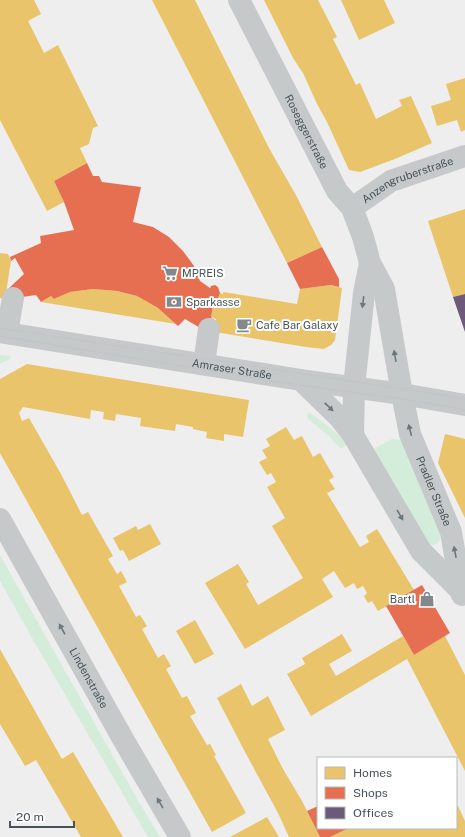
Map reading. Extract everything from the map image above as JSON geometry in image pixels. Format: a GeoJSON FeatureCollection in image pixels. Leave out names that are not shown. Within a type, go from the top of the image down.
{"type":"FeatureCollection","features":[{"type":"Feature","properties":{"kind":"street","name":"Roseggerstraße"},"geometry":{"type":"LineString","coordinates":[[240,0],[337,191],[352,208],[363,237],[370,263],[384,289],[402,394]]}},
{"type":"Feature","properties":{"kind":"street","name":"Anzengruberstraße"},"geometry":{"type":"LineString","coordinates":[[352,208],[391,181],[465,156]]}},
{"type":"Feature","properties":{"kind":"street","name":"Roseggerstraße"},"geometry":{"type":"LineString","coordinates":[[354,387],[364,293],[370,263]]}},
{"type":"Feature","properties":{"kind":"street"},"geometry":{"type":"LineString","coordinates":[[3,332],[13,298]]}},
{"type":"Feature","properties":{"kind":"street"},"geometry":{"type":"LineString","coordinates":[[204,364],[209,329]]}},
{"type":"Feature","properties":{"kind":"street","name":"Amraser Straße"},"geometry":{"type":"LineString","coordinates":[[3,332],[465,405]]}},
{"type":"Feature","properties":{"kind":"street","name":"Pradler Straße"},"geometry":{"type":"LineString","coordinates":[[301,380],[339,417],[353,435],[421,551],[462,596]]}},
{"type":"Feature","properties":{"kind":"street"},"geometry":{"type":"LineString","coordinates":[[353,435],[354,387]]}},
{"type":"Feature","properties":{"kind":"street","name":"Pradler Straße"},"geometry":{"type":"LineString","coordinates":[[402,394],[410,434],[451,532],[462,596]]}},
{"type":"Feature","properties":{"kind":"street","name":"Lindenstraße"},"geometry":{"type":"LineString","coordinates":[[0,519],[123,739],[180,837]]}},
{"type":"Feature","properties":{"kind":"green space"},"geometry":{"type":"Polygon","coordinates":[[[0,355],[11,356],[10,359],[0,364],[0,355]]]}},
{"type":"Feature","properties":{"kind":"green space"},"geometry":{"type":"Polygon","coordinates":[[[309,412],[334,431],[347,444],[340,448],[329,436],[307,418],[309,412]]]}},
{"type":"Feature","properties":{"kind":"green space"},"geometry":{"type":"Polygon","coordinates":[[[392,439],[403,440],[442,529],[440,539],[437,544],[426,545],[368,452],[392,439]]]}},
{"type":"Feature","properties":{"kind":"green space"},"geometry":{"type":"Polygon","coordinates":[[[0,555],[160,837],[148,837],[32,638],[0,581],[0,555]]]}},
{"type":"Feature","properties":{"kind":"building: Homes"},"geometry":{"type":"Polygon","coordinates":[[[0,0],[34,0],[41,14],[28,21],[44,53],[58,45],[98,126],[93,128],[89,144],[80,148],[87,163],[54,181],[64,202],[47,211],[0,120],[0,0]]]}},
{"type":"Feature","properties":{"kind":"building: Homes"},"geometry":{"type":"Polygon","coordinates":[[[152,0],[195,0],[269,148],[297,197],[322,247],[287,263],[152,0]]]}},
{"type":"Feature","properties":{"kind":"building: Homes"},"geometry":{"type":"Polygon","coordinates":[[[264,0],[318,0],[337,37],[333,39],[356,85],[360,83],[376,119],[402,106],[399,100],[411,96],[432,143],[360,172],[349,170],[303,73],[293,58],[264,0]]]}},
{"type":"Feature","properties":{"kind":"building: Homes"},"geometry":{"type":"Polygon","coordinates":[[[341,0],[384,0],[395,23],[359,40],[341,0]]]}},
{"type":"Feature","properties":{"kind":"building: Homes"},"geometry":{"type":"Polygon","coordinates":[[[465,78],[465,130],[461,132],[457,120],[437,126],[431,106],[451,100],[446,84],[465,78]]]}},
{"type":"Feature","properties":{"kind":"building: Homes"},"geometry":{"type":"Polygon","coordinates":[[[465,209],[465,294],[453,297],[428,221],[465,209]]]}},
{"type":"Feature","properties":{"kind":"building: Homes"},"geometry":{"type":"Polygon","coordinates":[[[0,253],[8,254],[11,261],[5,299],[0,298],[0,253]]]}},
{"type":"Feature","properties":{"kind":"building: Homes"},"geometry":{"type":"Polygon","coordinates":[[[331,285],[342,288],[335,340],[331,345],[324,349],[215,332],[216,319],[211,317],[214,301],[218,298],[220,293],[223,294],[223,292],[297,304],[300,289],[331,285]]]}},
{"type":"Feature","properties":{"kind":"building: Homes"},"geometry":{"type":"Polygon","coordinates":[[[93,289],[117,291],[137,296],[158,308],[176,324],[41,302],[51,296],[54,299],[70,292],[93,289]]]}},
{"type":"Feature","properties":{"kind":"building: Homes"},"geometry":{"type":"Polygon","coordinates":[[[27,364],[249,400],[243,437],[224,434],[224,441],[206,438],[207,432],[193,429],[193,427],[176,424],[175,431],[140,426],[141,418],[116,414],[115,421],[103,419],[104,412],[91,410],[90,419],[23,407],[19,413],[22,421],[29,418],[61,474],[82,515],[88,512],[113,556],[108,559],[117,574],[121,571],[127,582],[119,586],[136,617],[140,615],[147,626],[142,629],[158,658],[164,654],[171,666],[166,669],[182,698],[187,696],[196,713],[190,716],[207,745],[210,744],[216,755],[214,756],[246,813],[212,832],[0,453],[0,379],[27,364]]]}},
{"type":"Feature","properties":{"kind":"building: Homes"},"geometry":{"type":"Polygon","coordinates":[[[286,427],[294,440],[302,436],[313,457],[320,453],[334,477],[329,480],[335,489],[327,493],[360,547],[369,542],[366,536],[377,529],[414,590],[378,611],[372,601],[368,603],[364,596],[367,593],[363,586],[357,589],[354,583],[345,588],[334,571],[322,579],[333,597],[245,649],[205,583],[238,564],[249,582],[246,584],[258,605],[303,578],[272,526],[285,518],[267,487],[276,482],[271,473],[267,475],[259,462],[267,458],[262,450],[270,446],[266,439],[286,427]]]}},
{"type":"Feature","properties":{"kind":"building: Homes"},"geometry":{"type":"Polygon","coordinates":[[[445,434],[465,439],[465,518],[438,463],[445,434]]]}},
{"type":"Feature","properties":{"kind":"building: Homes"},"geometry":{"type":"Polygon","coordinates":[[[150,524],[161,544],[129,561],[123,550],[120,551],[113,538],[136,526],[138,530],[150,524]]]}},
{"type":"Feature","properties":{"kind":"building: Homes"},"geometry":{"type":"Polygon","coordinates":[[[195,620],[214,654],[195,664],[176,631],[195,620]]]}},
{"type":"Feature","properties":{"kind":"building: Homes"},"geometry":{"type":"Polygon","coordinates":[[[342,634],[352,651],[329,664],[336,676],[403,636],[414,655],[445,636],[465,675],[465,771],[407,659],[311,716],[287,674],[305,664],[302,658],[342,634]]]}},
{"type":"Feature","properties":{"kind":"building: Homes"},"geometry":{"type":"Polygon","coordinates":[[[0,649],[62,759],[73,752],[123,837],[81,837],[36,760],[25,766],[0,724],[0,649]]]}},
{"type":"Feature","properties":{"kind":"building: Homes"},"geometry":{"type":"Polygon","coordinates":[[[241,684],[252,706],[268,696],[285,730],[268,739],[320,837],[289,837],[278,813],[217,698],[241,684]]]}},
{"type":"Feature","properties":{"kind":"building: Homes"},"geometry":{"type":"Polygon","coordinates":[[[457,806],[465,821],[465,837],[330,837],[347,829],[457,829],[457,806]]]}},
{"type":"Feature","properties":{"kind":"building: Homes"},"geometry":{"type":"Polygon","coordinates":[[[267,817],[279,837],[230,837],[267,817]]]}},
{"type":"Feature","properties":{"kind":"building: Shops"},"geometry":{"type":"Polygon","coordinates":[[[87,163],[93,176],[99,176],[102,182],[141,187],[133,222],[153,227],[169,237],[183,251],[194,266],[200,281],[210,288],[211,286],[215,285],[218,287],[220,293],[218,298],[214,301],[211,317],[214,320],[202,329],[185,319],[178,326],[158,308],[137,296],[117,291],[93,289],[70,292],[54,299],[51,296],[41,302],[36,295],[22,297],[8,289],[24,274],[15,258],[11,261],[10,257],[41,243],[40,236],[74,230],[64,202],[54,181],[87,163]]]}},
{"type":"Feature","properties":{"kind":"building: Shops"},"geometry":{"type":"Polygon","coordinates":[[[322,247],[339,279],[339,287],[331,285],[300,289],[287,263],[322,247]]]}},
{"type":"Feature","properties":{"kind":"building: Shops"},"geometry":{"type":"Polygon","coordinates":[[[422,585],[450,633],[414,655],[386,606],[422,585]]]}},
{"type":"Feature","properties":{"kind":"building: Shops"},"geometry":{"type":"Polygon","coordinates":[[[317,806],[317,829],[347,829],[330,837],[320,837],[307,811],[317,806]]]}},
{"type":"Feature","properties":{"kind":"building: Offices"},"geometry":{"type":"Polygon","coordinates":[[[465,294],[465,332],[453,297],[465,294]]]}},
{"type":"Feature","properties":{"kind":"tram line"},"geometry":{"type":"LineString","coordinates":[[0,328],[465,399]]}},
{"type":"Feature","properties":{"kind":"tram line"},"geometry":{"type":"LineString","coordinates":[[0,336],[284,383],[416,401],[465,410]]}},
{"type":"Feature","properties":{"kind":"place","name":"MPREIS"},"geometry":{"type":"Point","coordinates":[170,273]}},
{"type":"Feature","properties":{"kind":"place","name":"Sparkasse"},"geometry":{"type":"Point","coordinates":[174,302]}},
{"type":"Feature","properties":{"kind":"place","name":"Cafe Bar Galaxy"},"geometry":{"type":"Point","coordinates":[244,325]}},
{"type":"Feature","properties":{"kind":"place","name":"Bartl"},"geometry":{"type":"Point","coordinates":[427,599]}}]}
